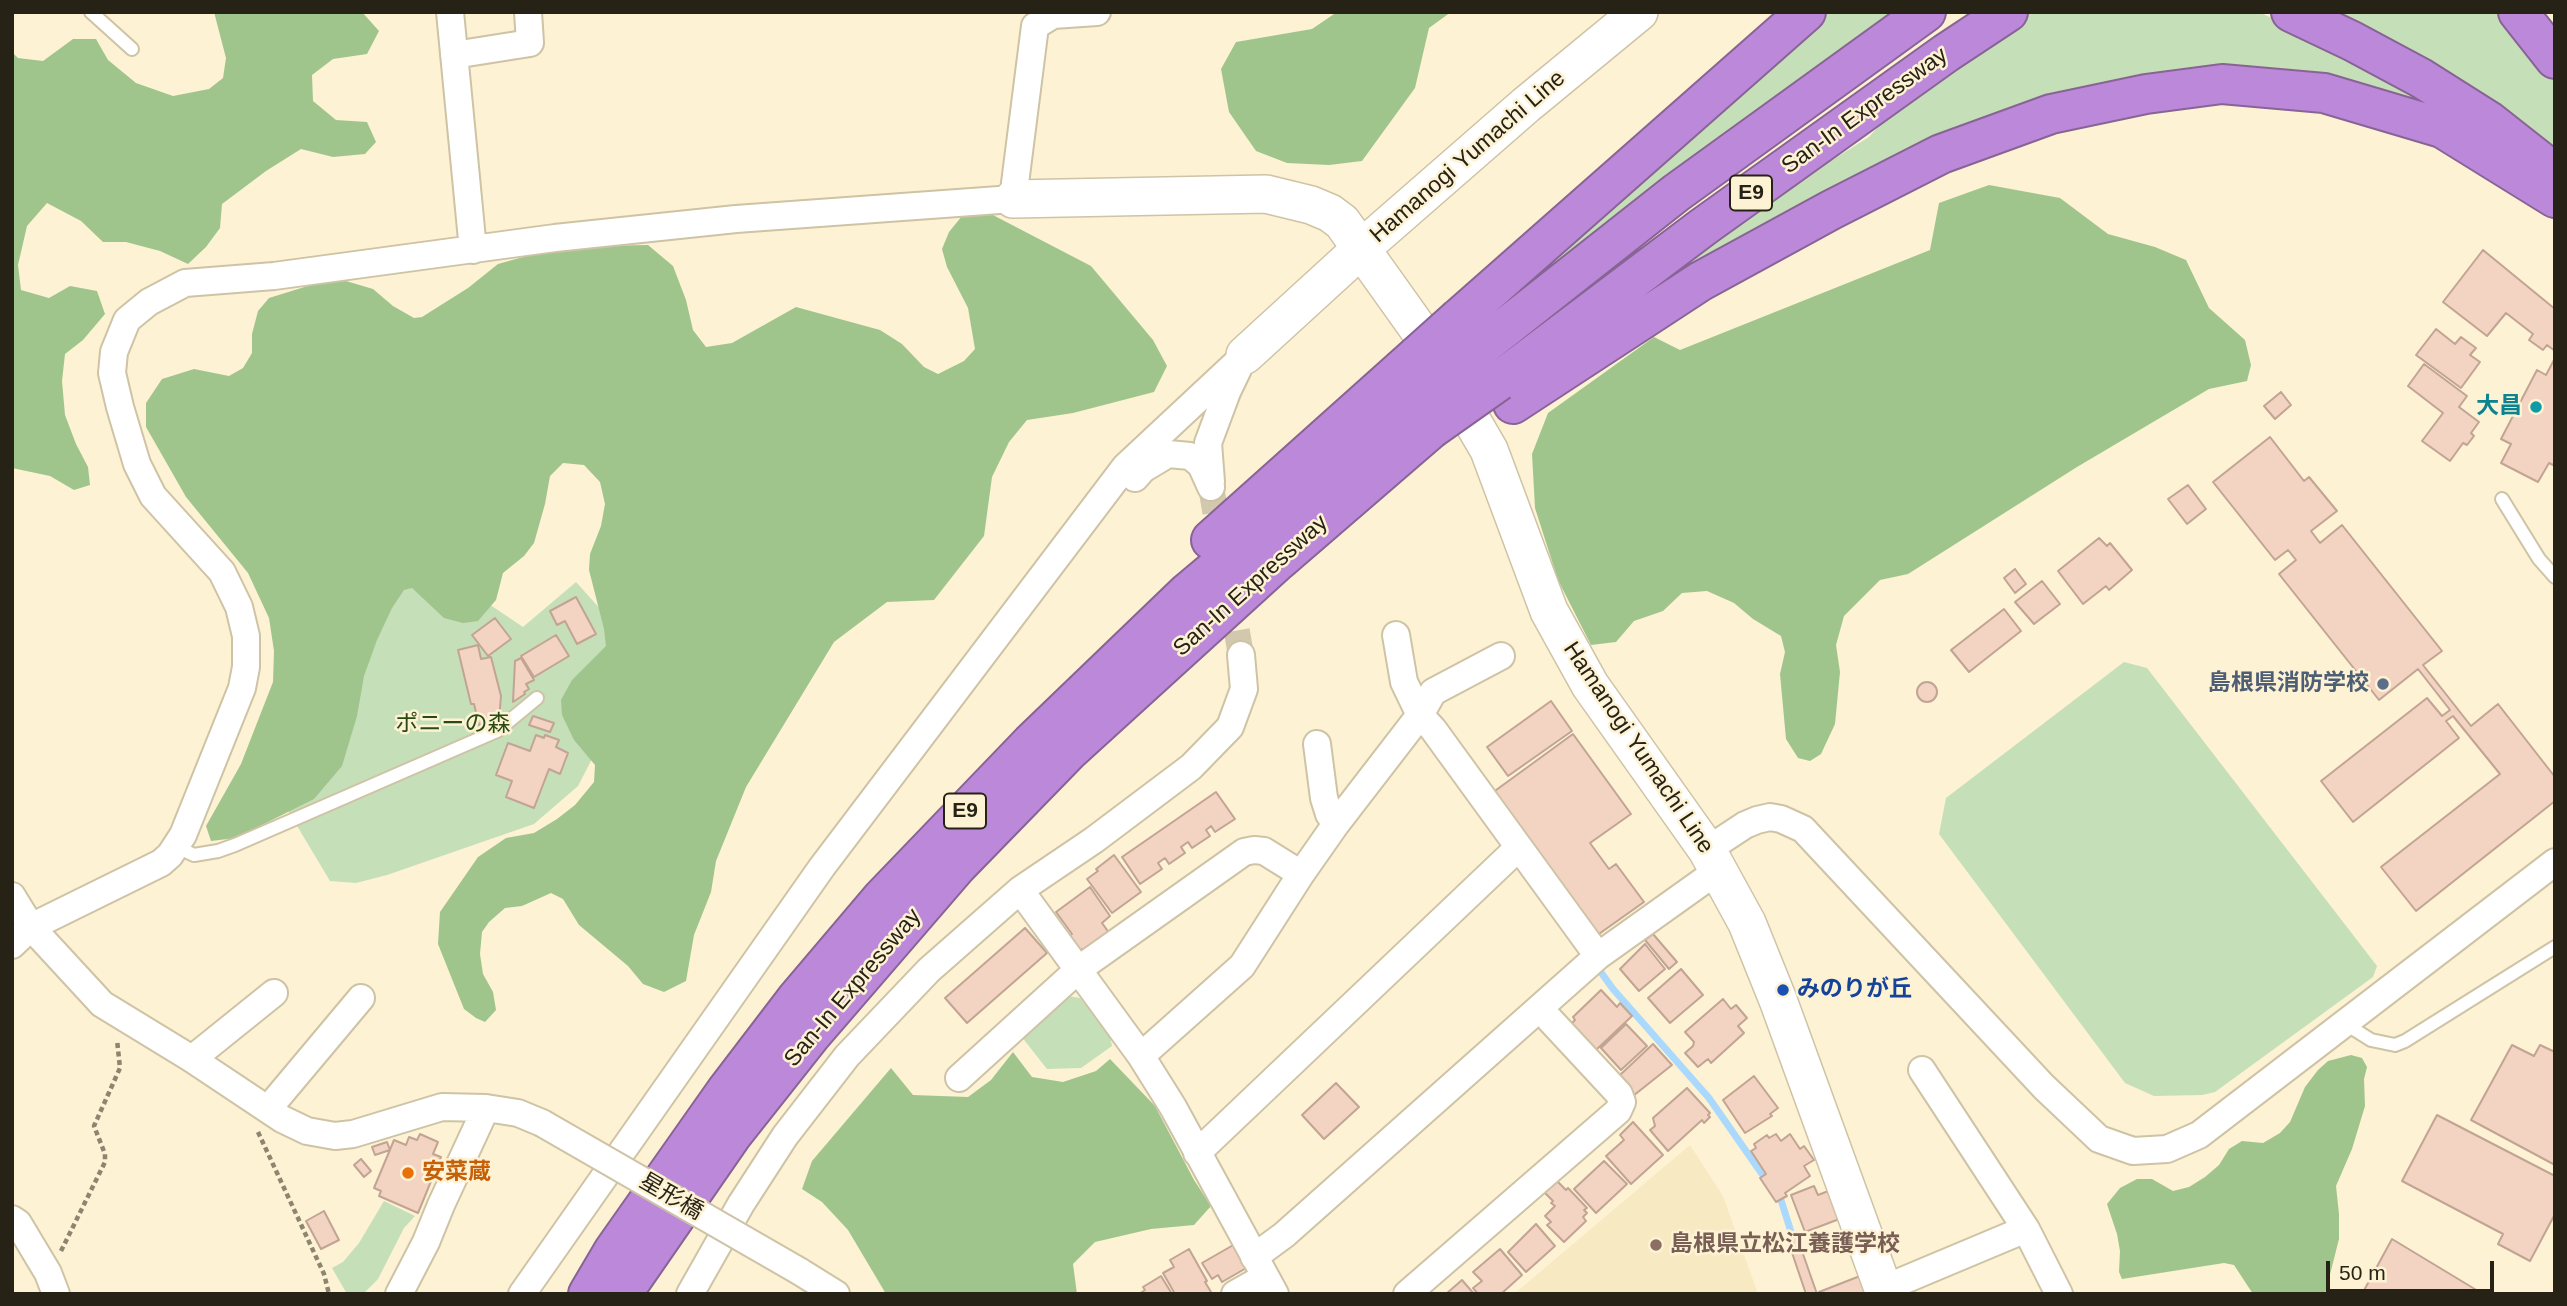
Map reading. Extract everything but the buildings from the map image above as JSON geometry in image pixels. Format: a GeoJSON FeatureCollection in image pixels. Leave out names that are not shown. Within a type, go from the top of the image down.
{"type":"FeatureCollection","features":[{"type":"Feature","properties":{"kind":"highway"},"geometry":{"type":"LineString","coordinates":[[1425,411],[1468,334],[1806,12]]}},
{"type":"Feature","properties":{"kind":"highway","name":"San-In Expressway"},"geometry":{"type":"LineString","coordinates":[[1468,334],[1676,193],[1926,12]]}},
{"type":"Feature","properties":{"kind":"highway","name":"San-In Expressway"},"geometry":{"type":"LineString","coordinates":[[1506,392],[1714,219],[1946,53],[2008,12]]}},
{"type":"Feature","properties":{"kind":"highway"},"geometry":{"type":"LineString","coordinates":[[2291,12],[2421,78],[2489,121],[2555,173]]}},
{"type":"Feature","properties":{"kind":"highway"},"geometry":{"type":"LineString","coordinates":[[2518,12],[2555,59]]}},
{"type":"Feature","properties":{"kind":"highway"},"geometry":{"type":"LineString","coordinates":[[1425,411],[1506,392],[1701,281],[1941,154],[2052,114],[2146,94],[2222,84],[2324,93],[2442,128],[2555,198]]}},
{"type":"Feature","properties":{"kind":"highway","name":"San-In Expressway"},"geometry":{"type":"LineString","coordinates":[[622,1294],[732,1135],[812,1034],[957,866],[1068,752],[1278,561],[1332,534],[1425,411]]}},
{"type":"Feature","properties":{"kind":"highway","name":"San-In Expressway"},"geometry":{"type":"LineString","coordinates":[[588,1294],[614,1250],[726,1091],[797,998],[990,763],[1171,576],[1425,411]]}},
{"type":"Feature","properties":{"kind":"highway"},"geometry":{"type":"LineString","coordinates":[[653,1294],[812,1034]]}},
{"type":"Feature","properties":{"kind":"highway"},"geometry":{"type":"LineString","coordinates":[[558,1294],[658,1150],[726,1091]]}},
{"type":"Feature","properties":{"kind":"main road","name":"Hamanogi Yumachi Line"},"geometry":{"type":"LineString","coordinates":[[1639,12],[1526,105],[1362,248],[1419,330],[1489,450],[1549,611],[1590,685],[1714,860],[1747,923],[1778,1000],[1884,1292]]}},
{"type":"Feature","properties":{"kind":"main road"},"geometry":{"type":"LineString","coordinates":[[1013,199],[1266,194],[1311,205],[1330,213],[1342,222],[1362,248],[1245,355]]}},
{"type":"Feature","properties":{"kind":"street"},"geometry":{"type":"LineString","coordinates":[[450,12],[473,250]]}},
{"type":"Feature","properties":{"kind":"street"},"geometry":{"type":"LineString","coordinates":[[454,55],[530,43],[527,12]]}},
{"type":"Feature","properties":{"kind":"street"},"geometry":{"type":"LineString","coordinates":[[12,945],[31,927],[161,863],[177,847],[242,688],[246,667],[246,636],[239,607],[222,572],[153,496],[137,464],[111,373],[114,352],[127,320],[149,302],[185,283],[274,276],[555,238],[736,219],[1013,199],[1035,26],[1053,15],[1097,12]]}},
{"type":"Feature","properties":{"kind":"street"},"geometry":{"type":"LineString","coordinates":[[1058,556],[1104,514],[1143,469],[1168,454],[1190,456],[1201,465],[1211,487],[1208,443],[1245,355]]}},
{"type":"Feature","properties":{"kind":"street"},"geometry":{"type":"LineString","coordinates":[[522,1294],[822,867],[1125,467],[1245,355]]}},
{"type":"Feature","properties":{"kind":"street"},"geometry":{"type":"LineString","coordinates":[[1396,635],[1404,682],[1420,715],[1433,729],[1598,957]]}},
{"type":"Feature","properties":{"kind":"street"},"geometry":{"type":"LineString","coordinates":[[690,1294],[741,1204],[785,1136],[847,1056],[929,970],[1020,890],[1094,840],[1191,767],[1230,727],[1244,689],[1241,655]]}},
{"type":"Feature","properties":{"kind":"street"},"geometry":{"type":"LineString","coordinates":[[1141,1056],[1242,966],[1301,874],[1420,715],[1433,692],[1502,656]]}},
{"type":"Feature","properties":{"kind":"street"},"geometry":{"type":"LineString","coordinates":[[1317,744],[1324,798],[1329,814],[1336,824]]}},
{"type":"Feature","properties":{"kind":"street"},"geometry":{"type":"LineString","coordinates":[[1236,1294],[1265,1276],[1294,1226],[1598,957],[1714,860],[1745,825],[1758,820],[1781,818],[1803,829],[2044,1087],[2099,1139],[2133,1151],[2167,1149],[2199,1135],[2555,862]]}},
{"type":"Feature","properties":{"kind":"street"},"geometry":{"type":"LineString","coordinates":[[1197,1153],[1518,848]]}},
{"type":"Feature","properties":{"kind":"street"},"geometry":{"type":"LineString","coordinates":[[959,1078],[1079,969],[1244,852],[1264,851],[1301,874]]}},
{"type":"Feature","properties":{"kind":"street"},"geometry":{"type":"LineString","coordinates":[[1020,890],[1141,1056],[1265,1276]]}},
{"type":"Feature","properties":{"kind":"street","name":"星形橋"},"geometry":{"type":"LineString","coordinates":[[12,896],[31,927],[102,1004],[261,1105],[307,1131],[335,1136],[353,1134],[442,1107],[486,1108],[518,1113],[542,1123],[836,1294]]}},
{"type":"Feature","properties":{"kind":"street"},"geometry":{"type":"LineString","coordinates":[[192,1059],[274,993]]}},
{"type":"Feature","properties":{"kind":"street"},"geometry":{"type":"LineString","coordinates":[[261,1105],[361,998]]}},
{"type":"Feature","properties":{"kind":"street"},"geometry":{"type":"LineString","coordinates":[[1407,1294],[1618,1111],[1622,1102],[1619,1094],[1540,1009]]}},
{"type":"Feature","properties":{"kind":"street"},"geometry":{"type":"LineString","coordinates":[[1922,1070],[2026,1230],[2059,1294]]}},
{"type":"Feature","properties":{"kind":"street"},"geometry":{"type":"LineString","coordinates":[[399,1294],[426,1242],[440,1205],[486,1108]]}},
{"type":"Feature","properties":{"kind":"street"},"geometry":{"type":"LineString","coordinates":[[12,1219],[18,1223],[52,1283]]}},
{"type":"Feature","properties":{"kind":"street"},"geometry":{"type":"LineString","coordinates":[[1884,1292],[2026,1230]]}},
{"type":"Feature","properties":{"kind":"lane"},"geometry":{"type":"LineString","coordinates":[[91,12],[132,49]]}},
{"type":"Feature","properties":{"kind":"lane"},"geometry":{"type":"LineString","coordinates":[[2502,499],[2539,559],[2555,578]]}},
{"type":"Feature","properties":{"kind":"lane"},"geometry":{"type":"LineString","coordinates":[[177,847],[194,855],[235,845],[497,731],[537,698]]}},
{"type":"Feature","properties":{"kind":"lane"},"geometry":{"type":"LineString","coordinates":[[2344,1023],[2371,1040],[2395,1045],[2555,947]]}},
{"type":"Feature","properties":{"kind":"path"},"geometry":{"type":"LineString","coordinates":[[52,1283],[57,1260],[82,1204],[105,1162],[105,1154],[94,1126],[120,1068],[112,1010]]}},
{"type":"Feature","properties":{"kind":"path"},"geometry":{"type":"LineString","coordinates":[[261,1105],[251,1116],[324,1274],[329,1294]]}},
{"type":"Feature","properties":{"kind":"shaded area","name":"島根県立松江養護学校"},"geometry":{"type":"Polygon","coordinates":[[[1690,1145],[1723,1196],[1758,1294],[1514,1294],[1690,1145]]]}},
{"type":"Feature","properties":{"kind":"green space"},"geometry":{"type":"Polygon","coordinates":[[[214,12],[362,12],[379,31],[367,54],[333,59],[312,75],[313,101],[336,120],[367,122],[376,142],[365,154],[333,157],[301,149],[266,171],[222,204],[220,228],[206,247],[188,264],[160,251],[126,242],[103,242],[81,221],[47,203],[27,226],[18,265],[21,290],[49,298],[70,286],[97,291],[105,314],[83,340],[65,354],[62,381],[65,415],[88,467],[90,485],[74,490],[50,476],[12,468],[12,52],[18,58],[43,61],[73,39],[96,39],[108,60],[136,83],[173,96],[209,89],[223,78],[226,58],[214,12]]]}},
{"type":"Feature","properties":{"kind":"green space"},"geometry":{"type":"Polygon","coordinates":[[[1337,12],[1451,12],[1429,28],[1415,88],[1362,161],[1329,165],[1287,163],[1256,151],[1229,112],[1221,69],[1236,42],[1312,29],[1337,12]]]}},
{"type":"Feature","properties":{"kind":"green space"},"geometry":{"type":"Polygon","coordinates":[[[1828,12],[1904,12],[1830,61],[1809,71],[1752,114],[1704,159],[1542,279],[1485,314],[1738,88],[1828,12]]]}},
{"type":"Feature","properties":{"kind":"green space"},"geometry":{"type":"Polygon","coordinates":[[[2030,12],[2259,12],[2348,55],[2474,129],[2323,82],[2052,105],[1551,356],[1797,182],[1869,137],[1908,94],[2030,12]]]}},
{"type":"Feature","properties":{"kind":"green space"},"geometry":{"type":"Polygon","coordinates":[[[2319,12],[2503,12],[2555,79],[2555,161],[2319,12]]]}},
{"type":"Feature","properties":{"kind":"green space"},"geometry":{"type":"Polygon","coordinates":[[[1989,185],[2060,198],[2108,234],[2155,247],[2186,260],[2209,308],[2245,340],[2251,365],[2247,381],[2209,389],[2077,467],[1908,574],[1880,580],[1844,616],[1836,645],[1840,672],[1835,724],[1821,754],[1810,761],[1798,758],[1786,739],[1780,674],[1785,652],[1781,636],[1753,619],[1734,603],[1707,591],[1682,593],[1663,611],[1634,621],[1616,642],[1591,645],[1558,580],[1535,508],[1532,454],[1548,413],[1654,337],[1680,350],[1930,250],[1939,203],[1989,185]]]}},
{"type":"Feature","properties":{"kind":"green space"},"geometry":{"type":"Polygon","coordinates":[[[989,213],[1091,266],[1153,340],[1167,366],[1154,392],[1073,413],[1027,420],[1009,442],[992,477],[984,536],[934,600],[887,602],[834,642],[746,787],[716,861],[711,892],[694,935],[686,981],[664,992],[643,984],[628,966],[579,925],[563,899],[551,893],[522,906],[505,908],[482,932],[480,954],[483,974],[493,992],[496,1010],[485,1022],[464,1009],[438,944],[440,912],[478,857],[506,838],[534,833],[557,819],[575,805],[594,782],[595,765],[574,740],[562,715],[561,700],[572,680],[606,646],[589,570],[590,554],[601,526],[605,504],[600,482],[584,465],[563,463],[550,476],[534,543],[524,556],[503,573],[496,600],[478,621],[463,623],[444,618],[412,588],[404,590],[377,640],[364,676],[357,716],[342,766],[314,799],[236,838],[211,841],[206,826],[241,764],[273,682],[274,651],[269,618],[248,573],[186,497],[146,427],[146,403],[162,379],[194,369],[229,376],[243,368],[252,353],[252,334],[258,311],[269,298],[311,285],[346,281],[373,289],[393,306],[414,318],[422,317],[468,288],[498,264],[541,252],[595,246],[648,245],[673,266],[686,300],[693,330],[706,347],[732,343],[796,307],[880,330],[902,344],[924,367],[938,374],[964,361],[975,349],[968,308],[947,267],[942,249],[949,232],[962,216],[989,213]]]}},
{"type":"Feature","properties":{"kind":"green space","name":"ポニーの森"},"geometry":{"type":"Polygon","coordinates":[[[407,549],[523,627],[576,582],[629,641],[610,724],[578,786],[534,824],[387,875],[356,883],[330,881],[287,809],[407,549]]]}},
{"type":"Feature","properties":{"kind":"green space"},"geometry":{"type":"Polygon","coordinates":[[[2124,662],[2147,668],[2377,966],[2373,977],[2215,1092],[2202,1095],[2154,1096],[2125,1083],[1939,834],[1946,798],[2124,662]]]}},
{"type":"Feature","properties":{"kind":"green space"},"geometry":{"type":"Polygon","coordinates":[[[1068,996],[1080,998],[1110,1036],[1112,1046],[1081,1068],[1047,1069],[1021,1036],[1068,996]]]}},
{"type":"Feature","properties":{"kind":"green space"},"geometry":{"type":"Polygon","coordinates":[[[1013,1052],[1032,1077],[1063,1082],[1096,1071],[1110,1059],[1155,1106],[1194,1180],[1211,1206],[1194,1225],[1151,1229],[1095,1242],[1073,1264],[1077,1294],[886,1294],[848,1230],[822,1202],[802,1189],[812,1161],[891,1068],[913,1095],[968,1097],[991,1080],[1013,1052]]]}},
{"type":"Feature","properties":{"kind":"green space"},"geometry":{"type":"Polygon","coordinates":[[[2351,1055],[2362,1058],[2367,1067],[2364,1079],[2365,1106],[2352,1149],[2336,1186],[2339,1239],[2325,1294],[2253,1294],[2234,1265],[2224,1263],[2122,1279],[2119,1272],[2120,1251],[2117,1234],[2107,1204],[2120,1188],[2137,1179],[2152,1179],[2173,1191],[2189,1187],[2219,1165],[2229,1149],[2242,1141],[2263,1143],[2280,1133],[2290,1122],[2305,1087],[2318,1070],[2328,1061],[2351,1055]]]}},
{"type":"Feature","properties":{"kind":"green space"},"geometry":{"type":"Polygon","coordinates":[[[384,1201],[415,1216],[404,1228],[378,1279],[363,1294],[347,1294],[332,1268],[343,1262],[359,1243],[384,1201]]]}},
{"type":"Feature","properties":{"kind":"waterway"},"geometry":{"type":"LineString","coordinates":[[1600,971],[1709,1098],[1762,1174]]}},
{"type":"Feature","properties":{"kind":"waterway"},"geometry":{"type":"LineString","coordinates":[[1781,1200],[1792,1235]]}},
{"type":"Feature","properties":{"kind":"tunnel"},"geometry":{"type":"LineString","coordinates":[[1211,487],[1221,544]]}},
{"type":"Feature","properties":{"kind":"tunnel"},"geometry":{"type":"LineString","coordinates":[[1230,592],[1241,655]]}},
{"type":"Feature","properties":{"kind":"place","name":"大昌"},"geometry":{"type":"Point","coordinates":[2536,407]}},
{"type":"Feature","properties":{"kind":"place","name":"島根県消防学校"},"geometry":{"type":"Point","coordinates":[2383,684]}},
{"type":"Feature","properties":{"kind":"place","name":"みのりが丘"},"geometry":{"type":"Point","coordinates":[1783,990]}},
{"type":"Feature","properties":{"kind":"place","name":"安菜蔵"},"geometry":{"type":"Point","coordinates":[408,1173]}},
{"type":"Feature","properties":{"kind":"place","name":"島根県立松江養護学校"},"geometry":{"type":"Point","coordinates":[1656,1245]}}]}
